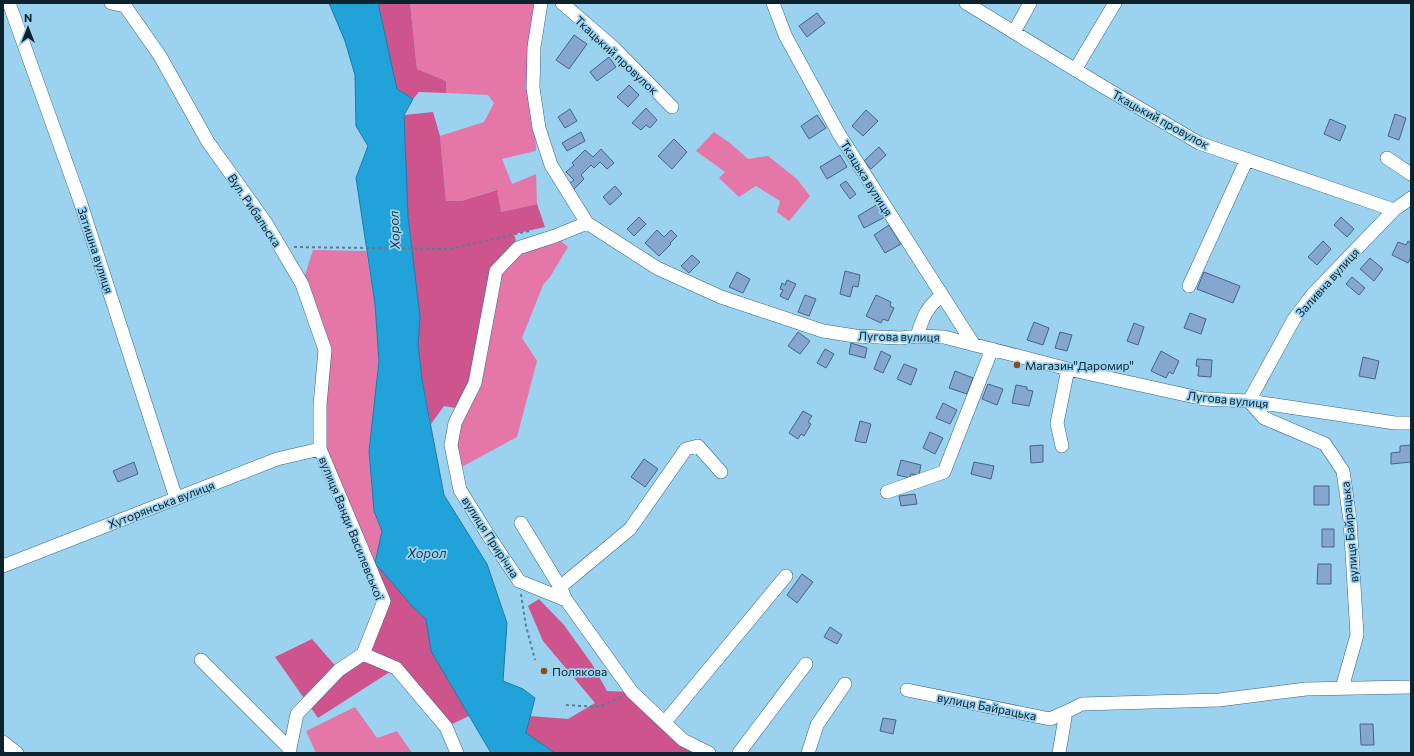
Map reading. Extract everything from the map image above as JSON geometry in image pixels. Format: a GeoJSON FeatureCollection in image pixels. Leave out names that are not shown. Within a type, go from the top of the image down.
{"type":"FeatureCollection","features":[{"type":"Feature","properties":{"kind":"street","name":"Затишна вулиця"},"geometry":{"type":"LineString","coordinates":[[10,3],[80,201],[176,498]]}},
{"type":"Feature","properties":{"kind":"street","name":"Вул. Рибальска"},"geometry":{"type":"LineString","coordinates":[[111,3],[125,6],[160,56],[208,142],[266,223],[302,284],[325,350],[320,405],[320,449]]}},
{"type":"Feature","properties":{"kind":"street","name":"Ткацький провулок"},"geometry":{"type":"LineString","coordinates":[[562,3],[614,48],[672,107]]}},
{"type":"Feature","properties":{"kind":"street","name":"Ткацька вулиця"},"geometry":{"type":"LineString","coordinates":[[773,3],[785,35],[839,134],[974,345]]}},
{"type":"Feature","properties":{"kind":"street","name":"Ткацький провулок"},"geometry":{"type":"LineString","coordinates":[[966,3],[1075,70],[1199,143],[1394,210]]}},
{"type":"Feature","properties":{"kind":"street"},"geometry":{"type":"LineString","coordinates":[[1014,32],[1030,3]]}},
{"type":"Feature","properties":{"kind":"street"},"geometry":{"type":"LineString","coordinates":[[1075,70],[1115,3]]}},
{"type":"Feature","properties":{"kind":"street","name":"Лугова вулиця"},"geometry":{"type":"LineString","coordinates":[[541,4],[534,47],[533,88],[539,128],[551,165],[587,223],[657,268],[721,297],[823,331],[856,336],[901,338],[917,336],[944,337],[1068,370],[1204,399],[1250,401],[1411,423]]}},
{"type":"Feature","properties":{"kind":"street"},"geometry":{"type":"LineString","coordinates":[[1387,158],[1411,174]]}},
{"type":"Feature","properties":{"kind":"street"},"geometry":{"type":"LineString","coordinates":[[1189,286],[1247,160]]}},
{"type":"Feature","properties":{"kind":"street","name":"Заливна вулиця"},"geometry":{"type":"LineString","coordinates":[[1250,401],[1294,319],[1314,294],[1394,210],[1411,198]]}},
{"type":"Feature","properties":{"kind":"street","name":"вулиця Прирічна"},"geometry":{"type":"LineString","coordinates":[[566,600],[519,581],[460,490],[451,445],[455,423],[475,383],[496,270],[518,248],[555,236],[587,223]]}},
{"type":"Feature","properties":{"kind":"street"},"geometry":{"type":"LineString","coordinates":[[917,336],[923,319],[932,303],[942,295]]}},
{"type":"Feature","properties":{"kind":"street"},"geometry":{"type":"LineString","coordinates":[[887,492],[944,472],[992,349]]}},
{"type":"Feature","properties":{"kind":"street"},"geometry":{"type":"LineString","coordinates":[[1062,446],[1057,423],[1068,370]]}},
{"type":"Feature","properties":{"kind":"street","name":"вулиця Байрацька"},"geometry":{"type":"LineString","coordinates":[[1250,401],[1264,418],[1324,444],[1343,471],[1350,520],[1356,635],[1342,688]]}},
{"type":"Feature","properties":{"kind":"street"},"geometry":{"type":"LineString","coordinates":[[560,587],[630,529],[686,449],[698,446],[721,472]]}},
{"type":"Feature","properties":{"kind":"street","name":"Хуторянська вулиця"},"geometry":{"type":"LineString","coordinates":[[3,566],[277,459],[320,449]]}},
{"type":"Feature","properties":{"kind":"street","name":"вулиця Ванди Василевської"},"geometry":{"type":"LineString","coordinates":[[320,449],[384,601],[363,654]]}},
{"type":"Feature","properties":{"kind":"street"},"geometry":{"type":"LineString","coordinates":[[521,524],[560,587],[566,600],[632,692],[683,740],[709,753]]}},
{"type":"Feature","properties":{"kind":"street"},"geometry":{"type":"LineString","coordinates":[[664,722],[786,576]]}},
{"type":"Feature","properties":{"kind":"street"},"geometry":{"type":"LineString","coordinates":[[290,751],[297,714],[339,670],[363,654],[396,668],[446,727],[457,753]]}},
{"type":"Feature","properties":{"kind":"street"},"geometry":{"type":"LineString","coordinates":[[200,660],[290,751]]}},
{"type":"Feature","properties":{"kind":"street"},"geometry":{"type":"LineString","coordinates":[[739,753],[806,664]]}},
{"type":"Feature","properties":{"kind":"street"},"geometry":{"type":"LineString","coordinates":[[808,753],[817,724],[845,684]]}},
{"type":"Feature","properties":{"kind":"street","name":"вулиця Байрацька"},"geometry":{"type":"LineString","coordinates":[[907,690],[1050,719],[1082,704],[1219,700],[1306,689],[1411,687]]}},
{"type":"Feature","properties":{"kind":"street"},"geometry":{"type":"LineString","coordinates":[[1059,753],[1066,712]]}},
{"type":"Feature","properties":{"kind":"street"},"geometry":{"type":"LineString","coordinates":[[3,742],[17,753]]}},
{"type":"Feature","properties":{"kind":"path"},"geometry":{"type":"LineString","coordinates":[[280,247],[314,246],[449,249],[529,231]]}},
{"type":"Feature","properties":{"kind":"path"},"geometry":{"type":"LineString","coordinates":[[519,581],[526,626],[535,660]]}},
{"type":"Feature","properties":{"kind":"path"},"geometry":{"type":"LineString","coordinates":[[566,705],[599,707],[632,692]]}},
{"type":"Feature","properties":{"kind":"shaded area"},"geometry":{"type":"Polygon","coordinates":[[[378,3],[410,3],[417,69],[446,81],[446,93],[419,92],[413,99],[397,89],[378,3]]]}},
{"type":"Feature","properties":{"kind":"shaded area"},"geometry":{"type":"Polygon","coordinates":[[[410,3],[541,3],[533,88],[536,151],[502,159],[512,184],[536,174],[537,204],[501,212],[496,190],[461,201],[478,234],[446,201],[440,136],[484,122],[494,103],[488,95],[446,93],[446,81],[417,69],[410,3]]]}},
{"type":"Feature","properties":{"kind":"shaded area"},"geometry":{"type":"Polygon","coordinates":[[[433,112],[440,136],[446,201],[461,201],[497,190],[501,212],[537,204],[545,227],[514,234],[518,248],[496,271],[462,409],[444,406],[431,424],[422,380],[418,344],[420,317],[408,216],[404,115],[433,112]]]}},
{"type":"Feature","properties":{"kind":"shaded area"},"geometry":{"type":"Polygon","coordinates":[[[714,132],[730,143],[748,159],[768,156],[797,179],[810,196],[789,221],[777,212],[780,201],[756,186],[739,197],[719,178],[725,172],[696,151],[714,132]]]}},
{"type":"Feature","properties":{"kind":"shaded area"},"geometry":{"type":"Polygon","coordinates":[[[555,236],[568,247],[550,277],[543,285],[522,338],[537,361],[517,437],[456,470],[455,423],[496,271],[518,248],[555,236]]]}},
{"type":"Feature","properties":{"kind":"shaded area"},"geometry":{"type":"Polygon","coordinates":[[[313,250],[366,251],[375,304],[379,361],[369,451],[374,511],[382,531],[375,563],[368,564],[322,448],[325,350],[302,284],[313,250]]]}},
{"type":"Feature","properties":{"kind":"shaded area"},"geometry":{"type":"Polygon","coordinates":[[[375,563],[413,607],[426,619],[431,651],[469,716],[446,727],[396,668],[318,718],[275,657],[312,639],[339,670],[363,654],[384,601],[368,564],[375,563]]]}},
{"type":"Feature","properties":{"kind":"shaded area"},"geometry":{"type":"Polygon","coordinates":[[[539,599],[564,625],[592,664],[607,691],[632,692],[709,753],[555,753],[526,733],[530,716],[568,719],[595,703],[543,641],[528,606],[539,599]]]}},
{"type":"Feature","properties":{"kind":"shaded area"},"geometry":{"type":"Polygon","coordinates":[[[355,707],[377,738],[397,731],[412,753],[316,753],[306,731],[355,707]]]}},
{"type":"Feature","properties":{"kind":"water","name":"Хорол"},"geometry":{"type":"Polygon","coordinates":[[[329,3],[378,3],[397,89],[413,99],[404,115],[408,216],[420,317],[418,344],[422,380],[444,495],[487,564],[507,623],[503,681],[523,689],[535,698],[526,733],[555,753],[491,753],[431,651],[426,619],[413,607],[375,563],[382,531],[374,511],[369,451],[379,361],[375,304],[356,178],[368,146],[356,126],[355,75],[345,41],[329,3]]]}},
{"type":"Feature","properties":{"kind":"building"},"geometry":{"type":"Polygon","coordinates":[[[817,13],[825,23],[807,37],[799,26],[817,13]]]}},
{"type":"Feature","properties":{"kind":"building"},"geometry":{"type":"Polygon","coordinates":[[[574,35],[587,44],[569,69],[556,60],[574,35]]]}},
{"type":"Feature","properties":{"kind":"building"},"geometry":{"type":"Polygon","coordinates":[[[609,57],[616,67],[597,81],[590,72],[609,57]]]}},
{"type":"Feature","properties":{"kind":"building"},"geometry":{"type":"Polygon","coordinates":[[[629,85],[639,95],[628,107],[617,97],[629,85]]]}},
{"type":"Feature","properties":{"kind":"building"},"geometry":{"type":"Polygon","coordinates":[[[646,108],[657,120],[650,128],[646,125],[641,130],[632,123],[646,108]]]}},
{"type":"Feature","properties":{"kind":"building"},"geometry":{"type":"Polygon","coordinates":[[[570,109],[577,121],[565,128],[558,117],[570,109]]]}},
{"type":"Feature","properties":{"kind":"building"},"geometry":{"type":"Polygon","coordinates":[[[866,110],[878,121],[863,136],[852,126],[866,110]]]}},
{"type":"Feature","properties":{"kind":"building"},"geometry":{"type":"Polygon","coordinates":[[[1395,114],[1406,118],[1399,140],[1388,136],[1395,114]]]}},
{"type":"Feature","properties":{"kind":"building"},"geometry":{"type":"Polygon","coordinates":[[[817,115],[826,128],[809,139],[801,126],[817,115]]]}},
{"type":"Feature","properties":{"kind":"building"},"geometry":{"type":"Polygon","coordinates":[[[1330,119],[1346,126],[1340,141],[1324,134],[1330,119]]]}},
{"type":"Feature","properties":{"kind":"building"},"geometry":{"type":"Polygon","coordinates":[[[581,132],[585,141],[567,151],[562,143],[581,132]]]}},
{"type":"Feature","properties":{"kind":"building"},"geometry":{"type":"Polygon","coordinates":[[[674,139],[687,152],[672,169],[658,156],[674,139]]]}},
{"type":"Feature","properties":{"kind":"building"},"geometry":{"type":"Polygon","coordinates":[[[879,147],[886,155],[871,169],[864,161],[879,147]]]}},
{"type":"Feature","properties":{"kind":"building"},"geometry":{"type":"Polygon","coordinates":[[[601,149],[614,163],[607,169],[600,162],[594,168],[591,165],[581,175],[584,179],[573,190],[568,185],[574,180],[566,172],[574,165],[572,163],[585,150],[593,157],[601,149]]]}},
{"type":"Feature","properties":{"kind":"building"},"geometry":{"type":"Polygon","coordinates":[[[840,155],[847,167],[827,179],[820,167],[840,155]]]}},
{"type":"Feature","properties":{"kind":"building"},"geometry":{"type":"Polygon","coordinates":[[[846,181],[856,194],[850,199],[840,185],[846,181]]]}},
{"type":"Feature","properties":{"kind":"building"},"geometry":{"type":"Polygon","coordinates":[[[615,186],[622,194],[610,205],[603,197],[615,186]]]}},
{"type":"Feature","properties":{"kind":"building"},"geometry":{"type":"Polygon","coordinates":[[[878,204],[885,217],[864,228],[858,216],[878,204]]]}},
{"type":"Feature","properties":{"kind":"building"},"geometry":{"type":"Polygon","coordinates":[[[639,217],[646,224],[634,236],[627,229],[639,217]]]}},
{"type":"Feature","properties":{"kind":"building"},"geometry":{"type":"Polygon","coordinates":[[[1341,217],[1354,229],[1347,237],[1334,225],[1341,217]]]}},
{"type":"Feature","properties":{"kind":"building"},"geometry":{"type":"Polygon","coordinates":[[[889,225],[901,244],[885,253],[874,235],[889,225]]]}},
{"type":"Feature","properties":{"kind":"building"},"geometry":{"type":"Polygon","coordinates":[[[657,230],[664,237],[671,230],[677,236],[659,256],[645,243],[657,230]]]}},
{"type":"Feature","properties":{"kind":"building"},"geometry":{"type":"Polygon","coordinates":[[[1323,241],[1331,249],[1317,265],[1308,257],[1323,241]]]}},
{"type":"Feature","properties":{"kind":"building"},"geometry":{"type":"Polygon","coordinates":[[[1408,241],[1411,243],[1411,257],[1408,263],[1392,255],[1398,242],[1406,245],[1408,241]]]}},
{"type":"Feature","properties":{"kind":"building"},"geometry":{"type":"Polygon","coordinates":[[[692,255],[700,262],[689,273],[681,266],[692,255]]]}},
{"type":"Feature","properties":{"kind":"building"},"geometry":{"type":"Polygon","coordinates":[[[1370,258],[1383,269],[1374,281],[1360,269],[1370,258]]]}},
{"type":"Feature","properties":{"kind":"building"},"geometry":{"type":"Polygon","coordinates":[[[845,271],[860,275],[858,287],[853,286],[850,297],[840,294],[845,271]]]}},
{"type":"Feature","properties":{"kind":"building"},"geometry":{"type":"Polygon","coordinates":[[[737,272],[750,279],[743,293],[729,287],[737,272]]]}},
{"type":"Feature","properties":{"kind":"building"},"geometry":{"type":"Polygon","coordinates":[[[1204,272],[1240,286],[1233,303],[1197,289],[1204,272]]]}},
{"type":"Feature","properties":{"kind":"building"},"geometry":{"type":"Polygon","coordinates":[[[1352,277],[1365,288],[1359,295],[1346,284],[1352,277]]]}},
{"type":"Feature","properties":{"kind":"building"},"geometry":{"type":"Polygon","coordinates":[[[787,280],[796,284],[788,300],[780,296],[783,290],[780,289],[782,283],[785,285],[787,280]]]}},
{"type":"Feature","properties":{"kind":"building"},"geometry":{"type":"Polygon","coordinates":[[[805,295],[816,299],[809,316],[798,312],[805,295]]]}},
{"type":"Feature","properties":{"kind":"building"},"geometry":{"type":"Polygon","coordinates":[[[876,295],[891,302],[890,306],[894,308],[888,321],[883,319],[881,323],[866,316],[876,295]]]}},
{"type":"Feature","properties":{"kind":"building"},"geometry":{"type":"Polygon","coordinates":[[[1190,313],[1206,319],[1201,334],[1184,328],[1190,313]]]}},
{"type":"Feature","properties":{"kind":"building"},"geometry":{"type":"Polygon","coordinates":[[[1034,322],[1049,328],[1043,345],[1027,340],[1034,322]]]}},
{"type":"Feature","properties":{"kind":"building"},"geometry":{"type":"Polygon","coordinates":[[[1134,323],[1144,327],[1138,345],[1127,341],[1134,323]]]}},
{"type":"Feature","properties":{"kind":"building"},"geometry":{"type":"Polygon","coordinates":[[[798,332],[810,341],[800,354],[788,346],[798,332]]]}},
{"type":"Feature","properties":{"kind":"building"},"geometry":{"type":"Polygon","coordinates":[[[1060,332],[1072,335],[1067,351],[1055,348],[1060,332]]]}},
{"type":"Feature","properties":{"kind":"building"},"geometry":{"type":"Polygon","coordinates":[[[851,343],[867,348],[865,358],[849,354],[851,343]]]}},
{"type":"Feature","properties":{"kind":"building"},"geometry":{"type":"Polygon","coordinates":[[[825,349],[834,354],[826,368],[817,363],[825,349]]]}},
{"type":"Feature","properties":{"kind":"building"},"geometry":{"type":"Polygon","coordinates":[[[881,351],[891,356],[883,373],[874,369],[881,351]]]}},
{"type":"Feature","properties":{"kind":"building"},"geometry":{"type":"Polygon","coordinates":[[[1161,351],[1179,361],[1173,374],[1169,372],[1166,378],[1151,371],[1161,351]]]}},
{"type":"Feature","properties":{"kind":"building"},"geometry":{"type":"Polygon","coordinates":[[[1363,357],[1379,361],[1375,379],[1359,376],[1363,357]]]}},
{"type":"Feature","properties":{"kind":"building"},"geometry":{"type":"Polygon","coordinates":[[[1197,359],[1212,360],[1211,377],[1198,376],[1199,366],[1196,366],[1197,359]]]}},
{"type":"Feature","properties":{"kind":"building"},"geometry":{"type":"Polygon","coordinates":[[[904,364],[917,369],[911,385],[897,379],[904,364]]]}},
{"type":"Feature","properties":{"kind":"building"},"geometry":{"type":"Polygon","coordinates":[[[955,371],[973,378],[967,394],[949,388],[955,371]]]}},
{"type":"Feature","properties":{"kind":"building"},"geometry":{"type":"Polygon","coordinates":[[[988,384],[1003,389],[997,405],[982,399],[988,384]]]}},
{"type":"Feature","properties":{"kind":"building"},"geometry":{"type":"Polygon","coordinates":[[[1016,385],[1027,387],[1027,390],[1033,391],[1029,406],[1012,403],[1016,385]]]}},
{"type":"Feature","properties":{"kind":"building"},"geometry":{"type":"Polygon","coordinates":[[[943,403],[957,410],[950,424],[936,418],[943,403]]]}},
{"type":"Feature","properties":{"kind":"building"},"geometry":{"type":"Polygon","coordinates":[[[803,411],[812,416],[808,422],[811,424],[804,436],[801,434],[798,439],[789,433],[803,411]]]}},
{"type":"Feature","properties":{"kind":"building"},"geometry":{"type":"Polygon","coordinates":[[[860,421],[871,424],[866,443],[855,441],[860,421]]]}},
{"type":"Feature","properties":{"kind":"building"},"geometry":{"type":"Polygon","coordinates":[[[930,432],[943,438],[935,454],[923,448],[930,432]]]}},
{"type":"Feature","properties":{"kind":"building"},"geometry":{"type":"Polygon","coordinates":[[[1043,445],[1043,462],[1031,463],[1030,446],[1043,445]]]}},
{"type":"Feature","properties":{"kind":"building"},"geometry":{"type":"Polygon","coordinates":[[[1411,445],[1411,462],[1391,464],[1391,453],[1400,452],[1400,446],[1411,445]]]}},
{"type":"Feature","properties":{"kind":"building"},"geometry":{"type":"Polygon","coordinates":[[[644,459],[658,469],[645,487],[631,477],[644,459]]]}},
{"type":"Feature","properties":{"kind":"building"},"geometry":{"type":"Polygon","coordinates":[[[901,460],[921,465],[919,475],[911,474],[910,478],[897,475],[901,460]]]}},
{"type":"Feature","properties":{"kind":"building"},"geometry":{"type":"Polygon","coordinates":[[[134,462],[138,474],[118,482],[113,471],[134,462]]]}},
{"type":"Feature","properties":{"kind":"building"},"geometry":{"type":"Polygon","coordinates":[[[974,462],[994,466],[991,479],[971,474],[974,462]]]}},
{"type":"Feature","properties":{"kind":"building"},"geometry":{"type":"Polygon","coordinates":[[[1314,486],[1329,486],[1329,505],[1314,505],[1314,486]]]}},
{"type":"Feature","properties":{"kind":"building"},"geometry":{"type":"Polygon","coordinates":[[[915,494],[917,504],[901,506],[899,496],[915,494]]]}},
{"type":"Feature","properties":{"kind":"building"},"geometry":{"type":"Polygon","coordinates":[[[1322,529],[1334,529],[1334,547],[1322,547],[1322,529]]]}},
{"type":"Feature","properties":{"kind":"building"},"geometry":{"type":"Polygon","coordinates":[[[1318,564],[1331,564],[1331,584],[1317,584],[1318,564]]]}},
{"type":"Feature","properties":{"kind":"building"},"geometry":{"type":"Polygon","coordinates":[[[802,574],[813,582],[797,603],[787,595],[802,574]]]}},
{"type":"Feature","properties":{"kind":"building"},"geometry":{"type":"Polygon","coordinates":[[[830,627],[842,635],[837,644],[824,637],[830,627]]]}},
{"type":"Feature","properties":{"kind":"building"},"geometry":{"type":"Polygon","coordinates":[[[883,718],[896,720],[893,734],[880,731],[883,718]]]}},
{"type":"Feature","properties":{"kind":"building"},"geometry":{"type":"Polygon","coordinates":[[[1360,724],[1373,724],[1374,745],[1361,745],[1360,724]]]}},
{"type":"Feature","properties":{"kind":"place","name":"Магазин\"Даромир\""},"geometry":{"type":"Point","coordinates":[1017,365]}},
{"type":"Feature","properties":{"kind":"place","name":"Полякова"},"geometry":{"type":"Point","coordinates":[544,671]}}]}
